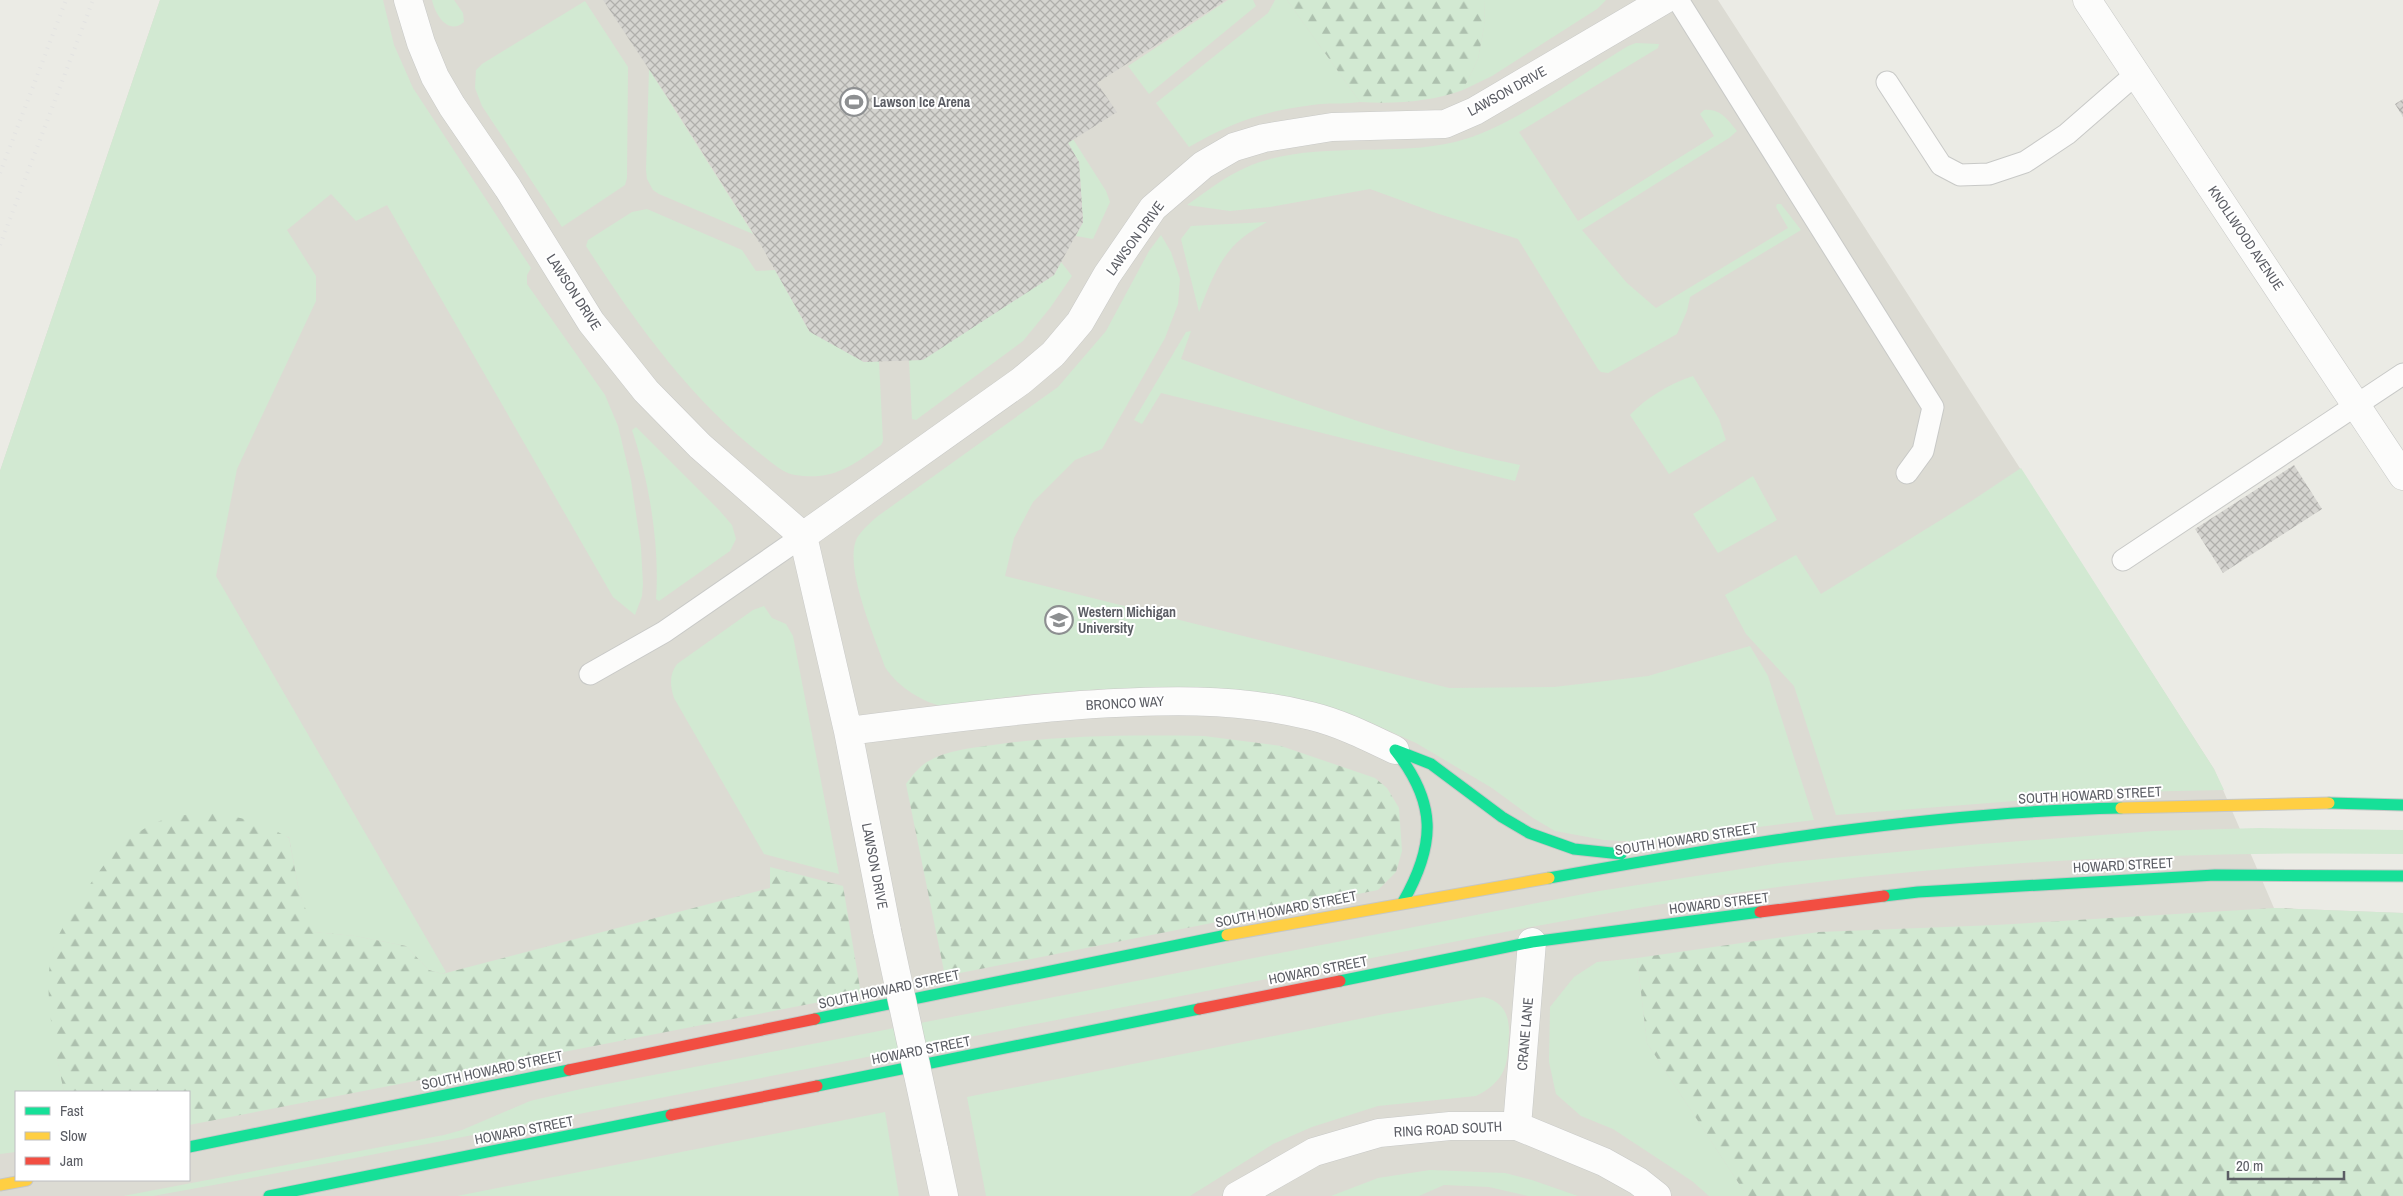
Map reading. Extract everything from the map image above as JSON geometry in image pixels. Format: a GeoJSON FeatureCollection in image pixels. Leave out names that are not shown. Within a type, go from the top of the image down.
{"type":"FeatureCollection","features":[{"type":"Feature","properties":{"kind":"street","name":"LAWSON DRIVE"},"geometry":{"type":"LineString","coordinates":[[408,0],[420,42],[448,98],[508,188],[591,322],[646,391],[700,446],[803,536],[848,731],[887,931],[944,1196]]}},
{"type":"Feature","properties":{"kind":"street","name":"LAWSON DRIVE"},"geometry":{"type":"LineString","coordinates":[[803,536],[1021,381],[1052,354],[1080,322],[1107,275],[1153,208],[1203,165],[1234,147],[1264,138],[1332,127],[1445,124],[1475,111],[1664,0]]}},
{"type":"Feature","properties":{"kind":"street","name":"KNOLLWOOD AVENUE"},"geometry":{"type":"LineString","coordinates":[[2087,0],[2403,476]]}},
{"type":"Feature","properties":{"kind":"street","name":"BRONCO WAY"},"geometry":{"type":"LineString","coordinates":[[848,731],[1047,708],[1137,701],[1200,701],[1263,706],[1313,716],[1395,750]]}},
{"type":"Feature","properties":{"kind":"street"},"geometry":{"type":"LineString","coordinates":[[1395,750],[1430,764],[1504,818],[1536,836],[1565,847],[1602,854],[1686,853]]}},
{"type":"Feature","properties":{"kind":"street"},"geometry":{"type":"LineString","coordinates":[[1395,750],[1414,775],[1423,796],[1426,824],[1423,855],[1414,884],[1403,902]]}},
{"type":"Feature","properties":{"kind":"street","name":"SOUTH HOWARD STREET"},"geometry":{"type":"LineString","coordinates":[[190,1147],[1213,938],[1403,902],[1686,853],[1859,828],[2062,809],[2327,803],[2403,804]]}},
{"type":"Feature","properties":{"kind":"street","name":"HOWARD STREET"},"geometry":{"type":"LineString","coordinates":[[269,1196],[1532,942],[1918,892],[2215,875],[2403,876]]}},
{"type":"Feature","properties":{"kind":"street","name":"CRANE LANE"},"geometry":{"type":"LineString","coordinates":[[1517,1126],[1532,942]]}},
{"type":"Feature","properties":{"kind":"street","name":"RING ROAD SOUTH"},"geometry":{"type":"LineString","coordinates":[[1237,1196],[1314,1152],[1378,1133],[1450,1126],[1517,1126],[1604,1162],[1638,1181],[1657,1196]]}},
{"type":"Feature","properties":{"kind":"street"},"geometry":{"type":"LineString","coordinates":[[0,1185],[22,1181]]}},
{"type":"Feature","properties":{"kind":"lane"},"geometry":{"type":"LineString","coordinates":[[1678,0],[1933,407],[1923,451],[1907,473]]}},
{"type":"Feature","properties":{"kind":"lane"},"geometry":{"type":"LineString","coordinates":[[1887,82],[1940,164],[1960,175],[1989,174],[2025,162],[2067,134],[2137,74]]}},
{"type":"Feature","properties":{"kind":"lane"},"geometry":{"type":"LineString","coordinates":[[2124,560],[2403,374]]}},
{"type":"Feature","properties":{"kind":"lane"},"geometry":{"type":"LineString","coordinates":[[590,674],[664,632],[803,536]]}},
{"type":"Feature","properties":{"kind":"shaded area","name":"Western Michigan University"},"geometry":{"type":"Polygon","coordinates":[[[160,0],[1718,0],[2214,769],[2274,908],[2403,913],[2403,1196],[0,1196],[0,471],[160,0]]]}},
{"type":"Feature","properties":{"kind":"green space"},"geometry":{"type":"Polygon","coordinates":[[[160,0],[383,0],[394,45],[413,88],[531,268],[527,275],[527,284],[605,395],[618,426],[631,480],[641,547],[643,584],[642,596],[635,615],[613,597],[387,205],[356,221],[331,194],[287,230],[316,276],[316,301],[237,469],[216,576],[446,972],[442,974],[429,970],[406,946],[355,936],[313,932],[299,891],[289,837],[160,821],[124,842],[91,884],[66,923],[53,949],[49,985],[57,1057],[64,1091],[15,1091],[15,1152],[0,1154],[0,471],[160,0]]]}},
{"type":"Feature","properties":{"kind":"green space"},"geometry":{"type":"Polygon","coordinates":[[[432,0],[454,0],[463,13],[464,22],[458,26],[453,26],[443,22],[432,0]]]}},
{"type":"Feature","properties":{"kind":"green space"},"geometry":{"type":"Polygon","coordinates":[[[1228,0],[1253,0],[1256,6],[1149,94],[1128,66],[1228,0]]]}},
{"type":"Feature","properties":{"kind":"green space"},"geometry":{"type":"Polygon","coordinates":[[[1275,0],[1287,0],[1360,102],[1302,106],[1268,113],[1237,123],[1189,147],[1156,103],[1268,13],[1275,0]]]}},
{"type":"Feature","properties":{"kind":"green space"},"geometry":{"type":"Polygon","coordinates":[[[1287,0],[1485,0],[1484,27],[1478,59],[1463,90],[1438,97],[1412,101],[1360,102],[1287,0]]]}},
{"type":"Feature","properties":{"kind":"green space"},"geometry":{"type":"Polygon","coordinates":[[[1485,0],[1606,0],[1597,9],[1492,76],[1463,90],[1478,59],[1484,27],[1485,0]]]}},
{"type":"Feature","properties":{"kind":"green space"},"geometry":{"type":"Polygon","coordinates":[[[585,1],[628,67],[627,178],[625,185],[562,227],[482,106],[475,88],[476,70],[482,64],[585,1]]]}},
{"type":"Feature","properties":{"kind":"green space"},"geometry":{"type":"Polygon","coordinates":[[[1636,43],[1659,44],[1658,48],[1519,132],[1578,221],[1714,136],[1700,114],[1704,110],[1719,113],[1737,131],[1729,138],[1582,230],[1627,283],[1656,308],[1788,228],[1776,207],[1777,204],[1781,204],[1801,230],[1690,297],[1687,311],[1677,334],[1608,373],[1601,372],[1598,369],[1518,239],[1436,213],[1370,189],[1270,207],[1230,211],[1187,205],[1230,176],[1270,159],[1322,151],[1429,147],[1477,135],[1522,113],[1628,46],[1636,43]]]}},
{"type":"Feature","properties":{"kind":"green space"},"geometry":{"type":"Polygon","coordinates":[[[649,69],[753,234],[653,190],[647,179],[646,170],[649,69]]]}},
{"type":"Feature","properties":{"kind":"green space"},"geometry":{"type":"Polygon","coordinates":[[[1073,139],[1106,191],[1110,202],[1093,239],[1076,236],[1083,222],[1079,162],[1068,143],[1073,139]]]}},
{"type":"Feature","properties":{"kind":"green space"},"geometry":{"type":"Polygon","coordinates":[[[647,209],[742,250],[756,271],[775,270],[809,331],[864,362],[879,361],[883,441],[881,445],[851,465],[831,474],[820,476],[795,475],[782,470],[770,461],[711,410],[644,331],[586,246],[588,240],[632,212],[647,209]]]}},
{"type":"Feature","properties":{"kind":"green space"},"geometry":{"type":"Polygon","coordinates":[[[1267,222],[1244,236],[1233,246],[1216,272],[1199,312],[1181,239],[1191,226],[1267,222]]]}},
{"type":"Feature","properties":{"kind":"green space"},"geometry":{"type":"Polygon","coordinates":[[[1161,235],[1171,252],[1180,279],[1178,304],[1165,338],[1102,449],[1075,460],[1033,502],[1014,538],[1005,576],[1449,688],[1554,687],[1648,676],[1750,646],[1768,676],[1814,820],[1642,842],[1604,840],[1555,831],[1533,818],[1492,788],[1416,743],[1365,720],[1277,698],[1190,690],[1102,689],[1021,695],[946,707],[920,698],[897,681],[885,667],[862,602],[854,566],[854,550],[857,538],[878,516],[1058,387],[1106,331],[1149,251],[1161,235]]]}},
{"type":"Feature","properties":{"kind":"green space"},"geometry":{"type":"Polygon","coordinates":[[[1061,262],[1072,276],[1050,308],[1023,341],[916,420],[912,419],[909,360],[994,313],[1054,275],[1061,262]]]}},
{"type":"Feature","properties":{"kind":"green space"},"geometry":{"type":"Polygon","coordinates":[[[1191,331],[1181,359],[1391,432],[1520,465],[1515,481],[1161,393],[1142,424],[1134,420],[1186,332],[1191,331]]]}},
{"type":"Feature","properties":{"kind":"green space"},"geometry":{"type":"Polygon","coordinates":[[[1693,376],[1719,419],[1726,440],[1669,474],[1630,415],[1658,392],[1693,376]]]}},
{"type":"Feature","properties":{"kind":"green space"},"geometry":{"type":"Polygon","coordinates":[[[636,427],[719,510],[732,525],[736,539],[730,551],[659,601],[656,599],[655,535],[648,491],[632,430],[636,427]]]}},
{"type":"Feature","properties":{"kind":"green space"},"geometry":{"type":"Polygon","coordinates":[[[2021,468],[2214,769],[2224,790],[2131,792],[1836,815],[1794,686],[1746,634],[1725,595],[1796,555],[1821,594],[2021,468]]]}},
{"type":"Feature","properties":{"kind":"green space"},"geometry":{"type":"Polygon","coordinates":[[[1753,476],[1777,520],[1718,553],[1693,514],[1753,476]]]}},
{"type":"Feature","properties":{"kind":"green space"},"geometry":{"type":"Polygon","coordinates":[[[764,606],[772,618],[786,624],[793,636],[839,874],[764,854],[674,698],[671,676],[677,664],[753,610],[764,606]]]}},
{"type":"Feature","properties":{"kind":"green space"},"geometry":{"type":"Polygon","coordinates":[[[1098,736],[1204,736],[1281,746],[1375,778],[1387,788],[1399,808],[1402,851],[1396,872],[1378,890],[945,976],[906,784],[921,767],[934,758],[951,752],[1046,739],[1098,736]]]}},
{"type":"Feature","properties":{"kind":"green space"},"geometry":{"type":"Polygon","coordinates":[[[201,812],[225,815],[267,827],[289,838],[299,891],[314,932],[355,936],[406,946],[429,970],[442,974],[770,888],[770,867],[843,886],[861,994],[190,1125],[190,1091],[64,1091],[49,1002],[50,965],[57,938],[95,877],[124,842],[151,825],[175,817],[201,812]]]}},
{"type":"Feature","properties":{"kind":"green space"},"geometry":{"type":"Polygon","coordinates":[[[2259,828],[2403,830],[2403,854],[2255,854],[2032,862],[1884,875],[1731,894],[1573,919],[1494,934],[241,1180],[153,1196],[123,1196],[444,1135],[462,1130],[530,1101],[581,1089],[1599,891],[1780,863],[1981,844],[2154,831],[2259,828]]]}},
{"type":"Feature","properties":{"kind":"green space"},"geometry":{"type":"Polygon","coordinates":[[[2275,908],[2403,913],[2403,1196],[1747,1196],[1647,1043],[1637,958],[1819,932],[1996,925],[2275,908]]]}},
{"type":"Feature","properties":{"kind":"green space"},"geometry":{"type":"Polygon","coordinates":[[[1637,958],[1647,1043],[1747,1196],[1709,1196],[1692,1181],[1613,1129],[1581,1116],[1556,1094],[1549,1062],[1550,1007],[1574,977],[1597,962],[1637,958]]]}},
{"type":"Feature","properties":{"kind":"green space"},"geometry":{"type":"Polygon","coordinates":[[[1483,997],[1492,1000],[1503,1009],[1508,1022],[1509,1038],[1507,1058],[1502,1074],[1492,1086],[1476,1096],[1378,1106],[1312,1127],[1273,1144],[1190,1196],[986,1196],[967,1097],[1384,1014],[1483,997]]]}},
{"type":"Feature","properties":{"kind":"green space"},"geometry":{"type":"Polygon","coordinates":[[[885,1112],[899,1196],[457,1196],[885,1112]]]}},
{"type":"Feature","properties":{"kind":"green space"},"geometry":{"type":"Polygon","coordinates":[[[1430,1170],[1505,1173],[1578,1196],[1528,1196],[1489,1187],[1444,1185],[1419,1196],[1331,1196],[1378,1178],[1430,1170]]]}},
{"type":"Feature","properties":{"kind":"building"},"geometry":{"type":"Polygon","coordinates":[[[603,0],[1226,0],[1097,83],[1117,112],[1068,143],[1079,162],[1083,222],[1054,275],[923,360],[864,362],[810,332],[762,247],[674,107],[603,0]]]}},
{"type":"Feature","properties":{"kind":"building"},"geometry":{"type":"Polygon","coordinates":[[[2403,99],[2403,117],[2395,104],[2403,99]]]}},
{"type":"Feature","properties":{"kind":"building"},"geometry":{"type":"Polygon","coordinates":[[[2294,465],[2322,509],[2223,573],[2195,529],[2294,465]]]}},
{"type":"Feature","properties":{"kind":"railway"},"geometry":{"type":"LineString","coordinates":[[0,173],[66,0]]}},
{"type":"Feature","properties":{"kind":"railway"},"geometry":{"type":"LineString","coordinates":[[0,245],[93,0]]}},
{"type":"Feature","properties":{"kind":"traffic: fast"},"geometry":{"type":"LineString","coordinates":[[1395,750],[1431,764],[1502,817],[1529,833],[1574,849],[1621,854]]}},
{"type":"Feature","properties":{"kind":"traffic: fast"},"geometry":{"type":"LineString","coordinates":[[1395,750],[1409,769],[1419,788],[1425,806],[1427,824],[1422,861],[1403,902]]}},
{"type":"Feature","properties":{"kind":"traffic: fast"},"geometry":{"type":"LineString","coordinates":[[2329,803],[2403,805]]}},
{"type":"Feature","properties":{"kind":"traffic: fast"},"geometry":{"type":"LineString","coordinates":[[1549,878],[1762,842],[1905,823],[1977,816],[2121,808]]}},
{"type":"Feature","properties":{"kind":"traffic: fast"},"geometry":{"type":"LineString","coordinates":[[1884,896],[1918,892],[2215,875],[2403,876]]}},
{"type":"Feature","properties":{"kind":"traffic: fast"},"geometry":{"type":"LineString","coordinates":[[1340,981],[1532,942],[1760,912]]}},
{"type":"Feature","properties":{"kind":"traffic: fast"},"geometry":{"type":"LineString","coordinates":[[815,1019],[1227,935]]}},
{"type":"Feature","properties":{"kind":"traffic: fast"},"geometry":{"type":"LineString","coordinates":[[817,1086],[1199,1009]]}},
{"type":"Feature","properties":{"kind":"traffic: fast"},"geometry":{"type":"LineString","coordinates":[[190,1147],[569,1070]]}},
{"type":"Feature","properties":{"kind":"traffic: fast"},"geometry":{"type":"LineString","coordinates":[[269,1196],[671,1115]]}},
{"type":"Feature","properties":{"kind":"traffic: slow"},"geometry":{"type":"LineString","coordinates":[[2121,808],[2329,803]]}},
{"type":"Feature","properties":{"kind":"traffic: slow"},"geometry":{"type":"LineString","coordinates":[[1227,935],[1549,878]]}},
{"type":"Feature","properties":{"kind":"traffic: slow"},"geometry":{"type":"LineString","coordinates":[[0,1185],[22,1181]]}},
{"type":"Feature","properties":{"kind":"traffic: jam"},"geometry":{"type":"LineString","coordinates":[[1760,912],[1884,896]]}},
{"type":"Feature","properties":{"kind":"traffic: jam"},"geometry":{"type":"LineString","coordinates":[[1199,1009],[1340,981]]}},
{"type":"Feature","properties":{"kind":"traffic: jam"},"geometry":{"type":"LineString","coordinates":[[569,1070],[815,1019]]}},
{"type":"Feature","properties":{"kind":"traffic: jam"},"geometry":{"type":"LineString","coordinates":[[671,1115],[817,1086]]}},
{"type":"Feature","properties":{"kind":"place","name":"Lawson Ice Arena"},"geometry":{"type":"Point","coordinates":[854,102]}},
{"type":"Feature","properties":{"kind":"place","name":"Western Michigan University"},"geometry":{"type":"Point","coordinates":[1059,620]}}]}
